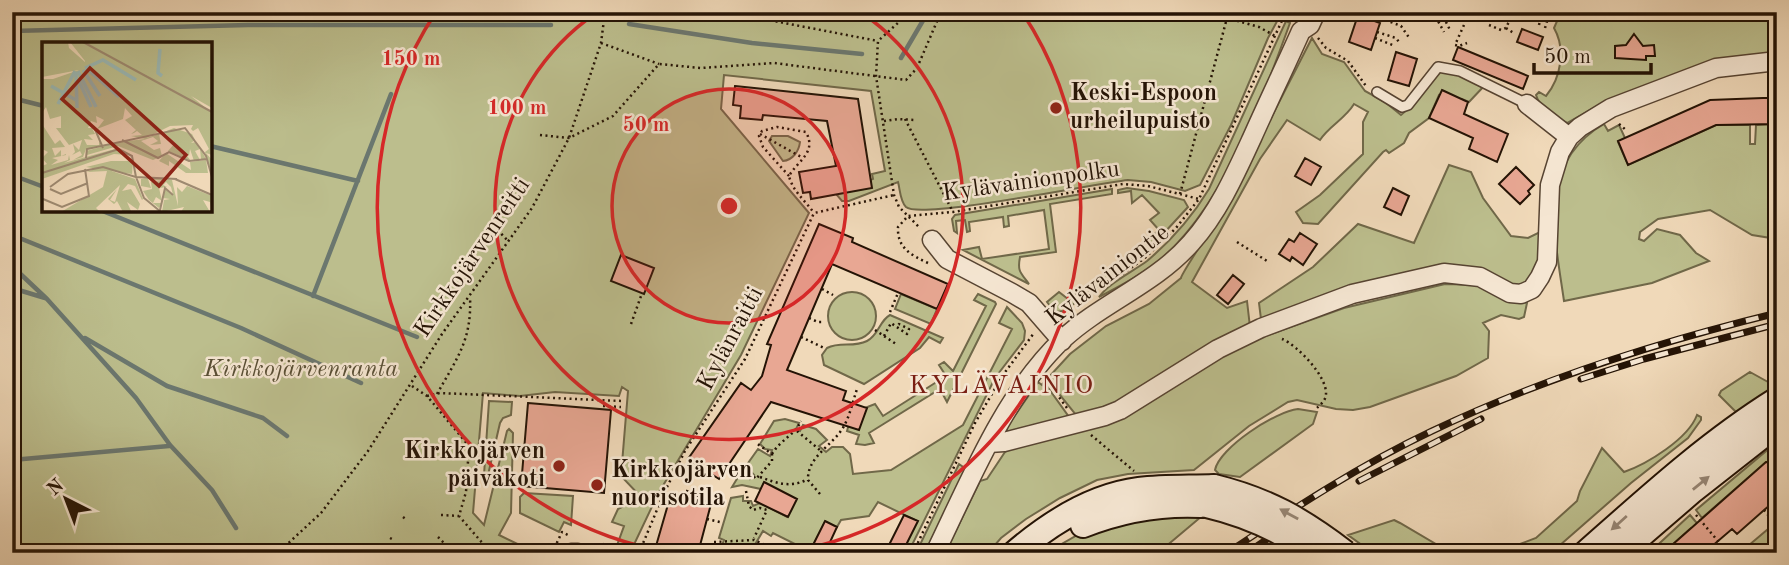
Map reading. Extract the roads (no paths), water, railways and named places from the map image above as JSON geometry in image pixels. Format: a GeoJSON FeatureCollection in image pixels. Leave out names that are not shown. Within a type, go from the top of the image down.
{"type":"FeatureCollection","features":[{"type":"Feature","properties":{"kind":"main road"},"geometry":{"type":"LineString","coordinates":[[1586,553],[1714,444],[1777,400]]}},
{"type":"Feature","properties":{"kind":"main road"},"geometry":{"type":"LineString","coordinates":[[1620,553],[1693,490],[1777,424]]}},
{"type":"Feature","properties":{"kind":"main road"},"geometry":{"type":"LineString","coordinates":[[1016,553],[1040,532],[1072,513],[1105,499],[1135,491],[1210,496],[1246,495],[1278,508],[1308,525],[1345,553]]}},
{"type":"Feature","properties":{"kind":"main road"},"geometry":{"type":"LineString","coordinates":[[1038,553],[1078,527],[1106,516],[1210,496],[1237,512],[1266,524],[1314,553]]}},
{"type":"Feature","properties":{"kind":"street","name":"Kylävainiontie"},"geometry":{"type":"LineString","coordinates":[[1302,12],[1298,20],[1309,32]]}},
{"type":"Feature","properties":{"kind":"street","name":"Kylävainiontie"},"geometry":{"type":"LineString","coordinates":[[934,553],[989,443],[1020,394],[1062,341],[1082,324],[1157,274],[1190,244],[1207,222],[1230,185],[1309,32],[1316,12]]}},
{"type":"Feature","properties":{"kind":"street"},"geometry":{"type":"LineString","coordinates":[[989,443],[1004,442],[1120,410],[1218,349],[1261,328],[1352,294],[1444,274],[1480,277],[1510,293],[1521,294],[1532,289],[1541,277],[1546,262],[1550,186],[1560,152],[1569,137],[1580,127],[1612,108],[1716,68],[1777,61]]}},
{"type":"Feature","properties":{"kind":"street"},"geometry":{"type":"LineString","coordinates":[[1527,104],[1569,137]]}},
{"type":"Feature","properties":{"kind":"street"},"geometry":{"type":"LineString","coordinates":[[932,240],[947,259],[1029,303],[1062,341]]}},
{"type":"Feature","properties":{"kind":"street"},"geometry":{"type":"LineString","coordinates":[[570,553],[578,553]]}},
{"type":"Feature","properties":{"kind":"lane"},"geometry":{"type":"LineString","coordinates":[[1377,92],[1402,107],[1408,105],[1438,67],[1460,71],[1527,104]]}},
{"type":"Feature","properties":{"kind":"waterway"},"geometry":{"type":"LineString","coordinates":[[901,58],[928,12]]}},
{"type":"Feature","properties":{"kind":"waterway"},"geometry":{"type":"LineString","coordinates":[[629,24],[752,43],[862,54]]}},
{"type":"Feature","properties":{"kind":"waterway"},"geometry":{"type":"LineString","coordinates":[[12,31],[248,25],[551,25]]}},
{"type":"Feature","properties":{"kind":"waterway"},"geometry":{"type":"LineString","coordinates":[[313,296],[391,94]]}},
{"type":"Feature","properties":{"kind":"waterway"},"geometry":{"type":"LineString","coordinates":[[12,98],[42,106]]}},
{"type":"Feature","properties":{"kind":"waterway"},"geometry":{"type":"LineString","coordinates":[[212,146],[358,181]]}},
{"type":"Feature","properties":{"kind":"waterway"},"geometry":{"type":"LineString","coordinates":[[12,175],[42,186]]}},
{"type":"Feature","properties":{"kind":"waterway"},"geometry":{"type":"LineString","coordinates":[[105,212],[417,337]]}},
{"type":"Feature","properties":{"kind":"waterway"},"geometry":{"type":"LineString","coordinates":[[12,235],[241,328],[361,383]]}},
{"type":"Feature","properties":{"kind":"waterway"},"geometry":{"type":"LineString","coordinates":[[12,266],[47,299],[136,398],[170,445],[212,490],[236,528]]}},
{"type":"Feature","properties":{"kind":"waterway"},"geometry":{"type":"LineString","coordinates":[[12,288],[45,298]]}},
{"type":"Feature","properties":{"kind":"waterway"},"geometry":{"type":"LineString","coordinates":[[85,338],[167,386],[263,418],[287,436]]}},
{"type":"Feature","properties":{"kind":"waterway"},"geometry":{"type":"LineString","coordinates":[[12,460],[169,446]]}},
{"type":"Feature","properties":{"kind":"railway"},"geometry":{"type":"LineString","coordinates":[[1227,553],[1353,473],[1405,444],[1474,412],[1602,363],[1688,336],[1777,313]]}},
{"type":"Feature","properties":{"kind":"railway"},"geometry":{"type":"LineString","coordinates":[[1581,379],[1644,359],[1777,324]]}},
{"type":"Feature","properties":{"kind":"railway"},"geometry":{"type":"LineString","coordinates":[[1359,481],[1481,419]]}},
{"type":"Feature","properties":{"kind":"railway"},"geometry":{"type":"LineString","coordinates":[[1247,553],[1279,531]]}},
{"type":"Feature","properties":{"kind":"place","name":"Keski-Espoon urheilupuisto"},"geometry":{"type":"Point","coordinates":[1056,108]}},
{"type":"Feature","properties":{"kind":"place","name":"Kirkkojärven päiväkoti"},"geometry":{"type":"Point","coordinates":[559,466]}},
{"type":"Feature","properties":{"kind":"place","name":"Kirkkojärven nuorisotila"},"geometry":{"type":"Point","coordinates":[597,485]}},
{"type":"Feature","properties":{"kind":"district","name":"KYLÄVAINIO"},"geometry":{"type":"Point","coordinates":[1002,386]}},
{"type":"Feature","properties":{"kind":"park label","name":"Kirkkojärvenranta"},"geometry":{"type":"Point","coordinates":[301,370]}}]}
